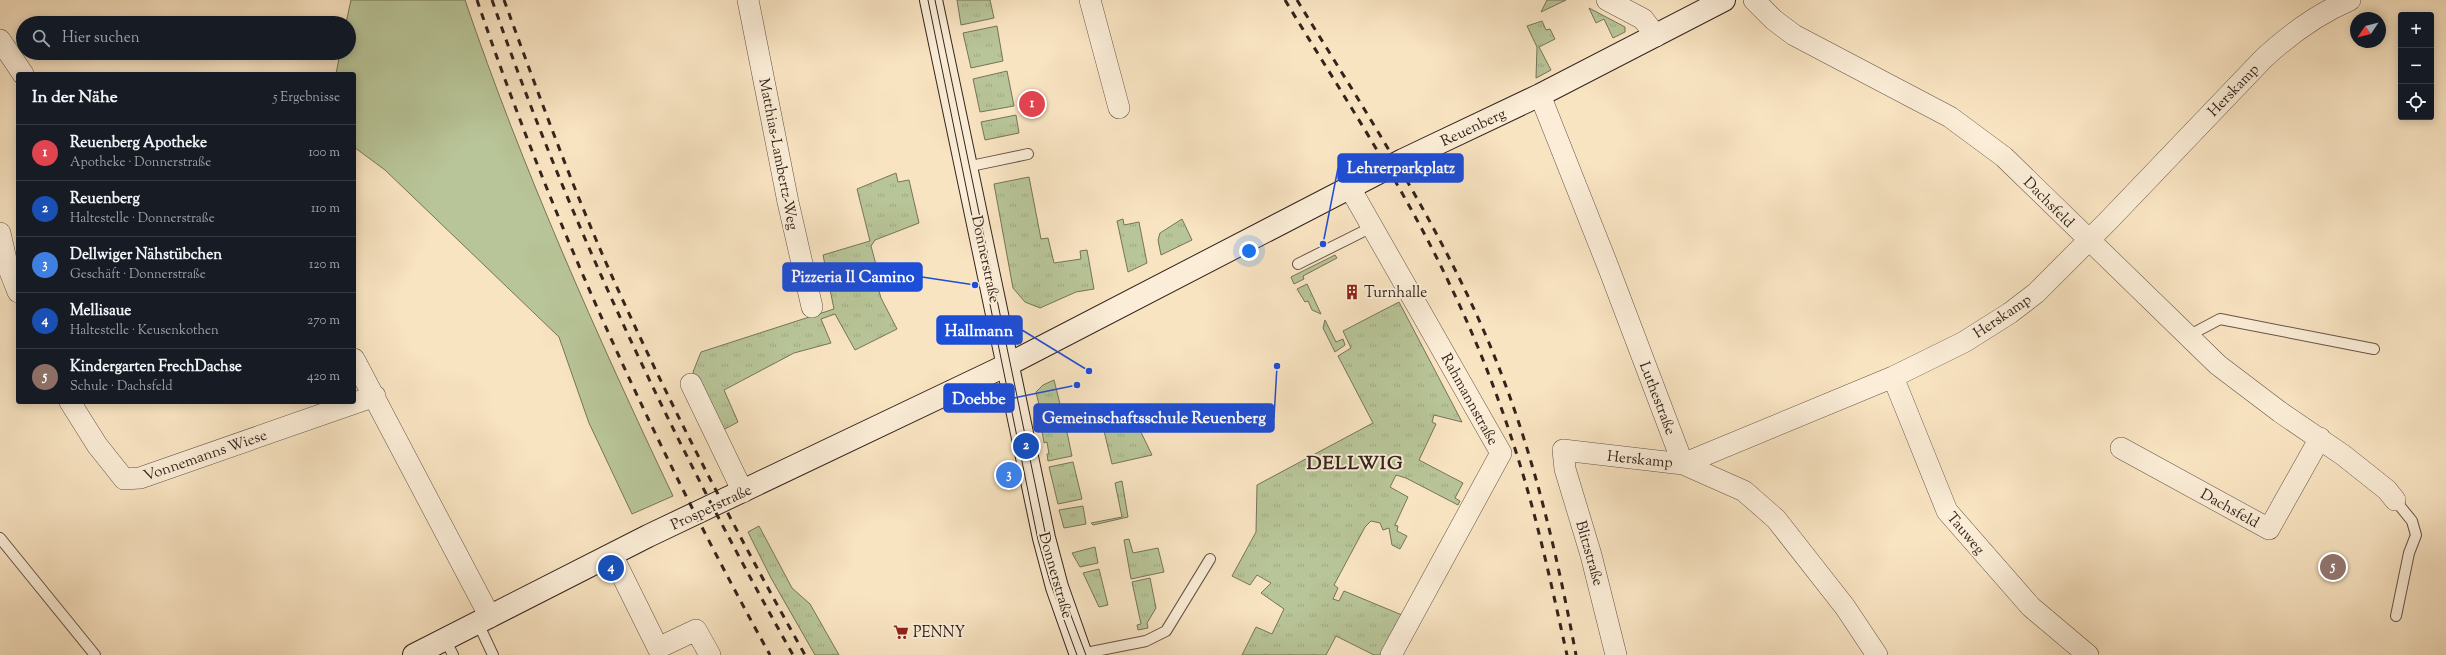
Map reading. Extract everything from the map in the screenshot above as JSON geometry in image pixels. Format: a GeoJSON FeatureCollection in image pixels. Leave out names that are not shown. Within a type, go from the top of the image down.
{"type":"FeatureCollection","features":[{"type":"Feature","properties":{"kind":"main road","name":"Donnerstraße"},"geometry":{"type":"LineString","coordinates":[[931,0],[1009,364],[1024,449],[1044,538],[1057,587],[1081,655]]}},
{"type":"Feature","properties":{"kind":"main road","name":"Reuenberg"},"geometry":{"type":"LineString","coordinates":[[1009,364],[1174,277],[1403,160],[1540,95],[1656,36],[1712,3]]}},
{"type":"Feature","properties":{"kind":"main road","name":"Prosperstraße"},"geometry":{"type":"LineString","coordinates":[[414,655],[449,647],[484,620],[612,555],[1009,364]]}},
{"type":"Feature","properties":{"kind":"street","name":"Matthias-Lambertz-Weg"},"geometry":{"type":"LineString","coordinates":[[748,0],[788,202],[812,307]]}},
{"type":"Feature","properties":{"kind":"street"},"geometry":{"type":"LineString","coordinates":[[1090,0],[1119,108]]}},
{"type":"Feature","properties":{"kind":"street"},"geometry":{"type":"LineString","coordinates":[[1608,0],[1643,19],[1656,36]]}},
{"type":"Feature","properties":{"kind":"street","name":"Dachsfeld"},"geometry":{"type":"LineString","coordinates":[[1754,0],[1774,20],[1794,34],[1950,117],[2004,157],[2088,241],[2226,372],[2320,438],[2387,490],[2395,500]]}},
{"type":"Feature","properties":{"kind":"street","name":"Herskamp"},"geometry":{"type":"LineString","coordinates":[[1563,450],[1683,464],[1893,377],[1964,342],[2010,314],[2036,293],[2264,58],[2301,27],[2350,0]]}},
{"type":"Feature","properties":{"kind":"street"},"geometry":{"type":"LineString","coordinates":[[0,40],[22,72]]}},
{"type":"Feature","properties":{"kind":"street","name":"Luthestraße"},"geometry":{"type":"LineString","coordinates":[[1540,95],[1609,269],[1683,464]]}},
{"type":"Feature","properties":{"kind":"street","name":"Rahmannstraße"},"geometry":{"type":"LineString","coordinates":[[1350,188],[1501,453],[1391,655]]}},
{"type":"Feature","properties":{"kind":"street"},"geometry":{"type":"LineString","coordinates":[[0,233],[7,264],[16,287]]}},
{"type":"Feature","properties":{"kind":"street"},"geometry":{"type":"LineString","coordinates":[[356,363],[375,396],[484,620]]}},
{"type":"Feature","properties":{"kind":"street","name":"Tauweg"},"geometry":{"type":"LineString","coordinates":[[1893,377],[1937,491],[1947,511],[2031,607],[2088,655]]}},
{"type":"Feature","properties":{"kind":"street"},"geometry":{"type":"LineString","coordinates":[[691,384],[743,492]]}},
{"type":"Feature","properties":{"kind":"street","name":"Vonnemanns Wiese"},"geometry":{"type":"LineString","coordinates":[[356,403],[375,396]]}},
{"type":"Feature","properties":{"kind":"street","name":"Vonnemanns Wiese"},"geometry":{"type":"LineString","coordinates":[[71,404],[97,445],[124,479],[140,478],[352,404]]}},
{"type":"Feature","properties":{"kind":"street","name":"Dachsfeld"},"geometry":{"type":"LineString","coordinates":[[2121,448],[2269,529],[2320,438]]}},
{"type":"Feature","properties":{"kind":"street","name":"Blitzstraße"},"geometry":{"type":"LineString","coordinates":[[1563,450],[1565,469],[1591,555],[1616,655]]}},
{"type":"Feature","properties":{"kind":"street"},"geometry":{"type":"LineString","coordinates":[[1683,464],[1744,491],[1776,519],[1845,607],[1877,655]]}},
{"type":"Feature","properties":{"kind":"street"},"geometry":{"type":"LineString","coordinates":[[612,555],[658,648],[696,630],[710,655]]}},
{"type":"Feature","properties":{"kind":"lane"},"geometry":{"type":"LineString","coordinates":[[966,167],[1028,154]]}},
{"type":"Feature","properties":{"kind":"lane"},"geometry":{"type":"LineString","coordinates":[[1298,264],[1372,227]]}},
{"type":"Feature","properties":{"kind":"lane"},"geometry":{"type":"LineString","coordinates":[[2188,336],[2220,319],[2374,349]]}},
{"type":"Feature","properties":{"kind":"lane"},"geometry":{"type":"LineString","coordinates":[[2395,500],[2412,521],[2416,535],[2409,553],[2396,616]]}},
{"type":"Feature","properties":{"kind":"lane"},"geometry":{"type":"LineString","coordinates":[[0,538],[95,655]]}},
{"type":"Feature","properties":{"kind":"lane"},"geometry":{"type":"LineString","coordinates":[[1081,655],[1146,640],[1166,631],[1210,559]]}},
{"type":"Feature","properties":{"kind":"lane"},"geometry":{"type":"LineString","coordinates":[[484,620],[493,655]]}},
{"type":"Feature","properties":{"kind":"green space"},"geometry":{"type":"Polygon","coordinates":[[[351,0],[465,0],[511,126],[562,251],[616,374],[673,496],[632,514],[589,423],[559,337],[385,170],[356,148],[356,72],[336,72],[339,60],[356,60],[356,16],[348,16],[351,0]]]}},
{"type":"Feature","properties":{"kind":"green space"},"geometry":{"type":"Polygon","coordinates":[[[957,0],[990,0],[994,18],[961,25],[957,0]]]}},
{"type":"Feature","properties":{"kind":"green space"},"geometry":{"type":"Polygon","coordinates":[[[1547,0],[1566,0],[1541,12],[1547,0]]]}},
{"type":"Feature","properties":{"kind":"green space"},"geometry":{"type":"Polygon","coordinates":[[[1589,8],[1625,27],[1625,32],[1613,38],[1604,19],[1596,23],[1589,8]]]}},
{"type":"Feature","properties":{"kind":"green space"},"geometry":{"type":"Polygon","coordinates":[[[1542,21],[1546,30],[1550,29],[1555,39],[1539,47],[1551,70],[1536,78],[1537,47],[1527,26],[1542,21]]]}},
{"type":"Feature","properties":{"kind":"green space"},"geometry":{"type":"Polygon","coordinates":[[[997,26],[1003,61],[971,68],[963,33],[997,26]]]}},
{"type":"Feature","properties":{"kind":"green space"},"geometry":{"type":"Polygon","coordinates":[[[1007,71],[1014,106],[980,112],[973,79],[1007,71]]]}},
{"type":"Feature","properties":{"kind":"green space"},"geometry":{"type":"Polygon","coordinates":[[[1016,115],[1019,133],[985,140],[981,122],[1016,115]]]}},
{"type":"Feature","properties":{"kind":"green space"},"geometry":{"type":"Polygon","coordinates":[[[896,173],[898,182],[909,180],[919,223],[875,240],[871,246],[879,276],[877,284],[881,298],[897,329],[855,350],[835,314],[821,319],[831,343],[794,353],[724,390],[738,422],[721,431],[693,372],[701,352],[834,309],[823,255],[870,241],[857,189],[896,173]]]}},
{"type":"Feature","properties":{"kind":"green space"},"geometry":{"type":"Polygon","coordinates":[[[1029,177],[1041,239],[1048,238],[1054,263],[1081,259],[1080,251],[1087,250],[1094,289],[1076,292],[1040,308],[1025,302],[1013,288],[994,184],[1029,177]]]}},
{"type":"Feature","properties":{"kind":"green space"},"geometry":{"type":"Polygon","coordinates":[[[1123,219],[1124,225],[1139,222],[1147,263],[1128,272],[1117,221],[1123,219]]]}},
{"type":"Feature","properties":{"kind":"green space"},"geometry":{"type":"Polygon","coordinates":[[[1182,219],[1192,240],[1161,255],[1158,240],[1160,233],[1182,219]]]}},
{"type":"Feature","properties":{"kind":"green space"},"geometry":{"type":"Polygon","coordinates":[[[1335,255],[1337,258],[1303,276],[1304,279],[1294,284],[1291,277],[1335,255]]]}},
{"type":"Feature","properties":{"kind":"green space"},"geometry":{"type":"Polygon","coordinates":[[[1307,284],[1321,314],[1312,310],[1308,301],[1305,302],[1297,289],[1307,284]]]}},
{"type":"Feature","properties":{"kind":"green space"},"geometry":{"type":"Polygon","coordinates":[[[1399,302],[1462,422],[1434,415],[1432,422],[1436,424],[1419,460],[1463,483],[1455,498],[1460,501],[1458,505],[1406,478],[1396,475],[1390,487],[1408,497],[1395,525],[1398,526],[1397,531],[1407,536],[1400,549],[1392,545],[1389,528],[1383,530],[1380,523],[1371,521],[1365,527],[1334,585],[1338,588],[1333,599],[1339,601],[1344,591],[1402,615],[1381,655],[1374,655],[1336,636],[1326,655],[1242,655],[1256,627],[1272,634],[1284,609],[1261,593],[1271,583],[1257,575],[1250,585],[1232,576],[1256,532],[1257,485],[1373,423],[1338,356],[1351,348],[1343,331],[1399,302]]]}},
{"type":"Feature","properties":{"kind":"green space"},"geometry":{"type":"Polygon","coordinates":[[[1325,320],[1336,342],[1343,339],[1345,345],[1335,352],[1323,328],[1325,320]]]}},
{"type":"Feature","properties":{"kind":"green space"},"geometry":{"type":"Polygon","coordinates":[[[1054,380],[1060,404],[1040,409],[1036,392],[1043,385],[1054,380]]]}},
{"type":"Feature","properties":{"kind":"green space"},"geometry":{"type":"Polygon","coordinates":[[[1064,418],[1072,456],[1048,461],[1047,454],[1049,454],[1047,442],[1044,443],[1041,425],[1064,418]]]}},
{"type":"Feature","properties":{"kind":"green space"},"geometry":{"type":"Polygon","coordinates":[[[1137,424],[1152,455],[1112,464],[1104,431],[1137,424]]]}},
{"type":"Feature","properties":{"kind":"green space"},"geometry":{"type":"Polygon","coordinates":[[[1073,462],[1082,499],[1058,504],[1049,467],[1073,462]]]}},
{"type":"Feature","properties":{"kind":"green space"},"geometry":{"type":"Polygon","coordinates":[[[1122,481],[1128,517],[1093,525],[1091,523],[1122,517],[1115,483],[1122,481]]]}},
{"type":"Feature","properties":{"kind":"green space"},"geometry":{"type":"Polygon","coordinates":[[[1083,506],[1086,524],[1064,528],[1059,510],[1083,506]]]}},
{"type":"Feature","properties":{"kind":"green space"},"geometry":{"type":"Polygon","coordinates":[[[759,526],[792,588],[810,604],[839,655],[815,655],[771,578],[748,532],[759,526]]]}},
{"type":"Feature","properties":{"kind":"green space"},"geometry":{"type":"Polygon","coordinates":[[[1129,539],[1133,553],[1158,548],[1164,572],[1131,579],[1124,540],[1129,539]]]}},
{"type":"Feature","properties":{"kind":"green space"},"geometry":{"type":"Polygon","coordinates":[[[1095,547],[1098,563],[1080,567],[1072,553],[1095,547]]]}},
{"type":"Feature","properties":{"kind":"green space"},"geometry":{"type":"Polygon","coordinates":[[[1099,569],[1108,605],[1099,607],[1083,573],[1099,569]]]}},
{"type":"Feature","properties":{"kind":"green space"},"geometry":{"type":"Polygon","coordinates":[[[1150,578],[1156,608],[1147,623],[1148,628],[1138,630],[1137,625],[1141,624],[1132,582],[1150,578]]]}},
{"type":"Feature","properties":{"kind":"tram line"},"geometry":{"type":"LineString","coordinates":[[928,0],[1038,540],[1050,582],[1077,655]]}},
{"type":"Feature","properties":{"kind":"tram line"},"geometry":{"type":"LineString","coordinates":[[935,0],[1048,546],[1058,581],[1086,655]]}},
{"type":"Feature","properties":{"kind":"railway"},"geometry":{"type":"LineString","coordinates":[[477,0],[539,169],[609,334],[686,496],[770,655]]}},
{"type":"Feature","properties":{"kind":"railway"},"geometry":{"type":"LineString","coordinates":[[492,0],[556,169],[628,334],[707,496],[793,655]]}},
{"type":"Feature","properties":{"kind":"railway"},"geometry":{"type":"LineString","coordinates":[[504,0],[573,185],[641,340],[709,476],[805,655]]}},
{"type":"Feature","properties":{"kind":"railway"},"geometry":{"type":"LineString","coordinates":[[1285,0],[1393,177],[1433,250],[1470,328],[1503,412],[1525,480],[1567,655]]}},
{"type":"Feature","properties":{"kind":"railway"},"geometry":{"type":"LineString","coordinates":[[1297,0],[1374,125],[1424,211],[1469,298],[1489,343],[1518,419],[1541,496],[1560,575],[1576,655]]}},
{"type":"Feature","properties":{"kind":"place","name":"Reuenberg Apotheke"},"geometry":{"type":"Point","coordinates":[1032,104]}},
{"type":"Feature","properties":{"kind":"place","name":"Lehrerparkplatz"},"geometry":{"type":"Point","coordinates":[1323,244]}},
{"type":"Feature","properties":{"kind":"place","name":"Pizzeria Il Camino"},"geometry":{"type":"Point","coordinates":[975,285]}},
{"type":"Feature","properties":{"kind":"place","name":"Turnhalle"},"geometry":{"type":"Point","coordinates":[1352,292]}},
{"type":"Feature","properties":{"kind":"place","name":"Gemeinschaftsschule Reuenberg"},"geometry":{"type":"Point","coordinates":[1277,366]}},
{"type":"Feature","properties":{"kind":"place","name":"Hallmann"},"geometry":{"type":"Point","coordinates":[1089,371]}},
{"type":"Feature","properties":{"kind":"place","name":"Doebbe"},"geometry":{"type":"Point","coordinates":[1077,385]}},
{"type":"Feature","properties":{"kind":"place","name":"Reuenberg"},"geometry":{"type":"Point","coordinates":[1026,446]}},
{"type":"Feature","properties":{"kind":"place","name":"Dellwiger Nähstübchen"},"geometry":{"type":"Point","coordinates":[1009,475]}},
{"type":"Feature","properties":{"kind":"place","name":"Kindergarten FrechDachse"},"geometry":{"type":"Point","coordinates":[2333,567]}},
{"type":"Feature","properties":{"kind":"place","name":"Mellisaue"},"geometry":{"type":"Point","coordinates":[611,568]}},
{"type":"Feature","properties":{"kind":"place","name":"PENNY"},"geometry":{"type":"Point","coordinates":[901,632]}},
{"type":"Feature","properties":{"kind":"district","name":"DELLWIG"},"geometry":{"type":"Point","coordinates":[1355,462]}}]}
